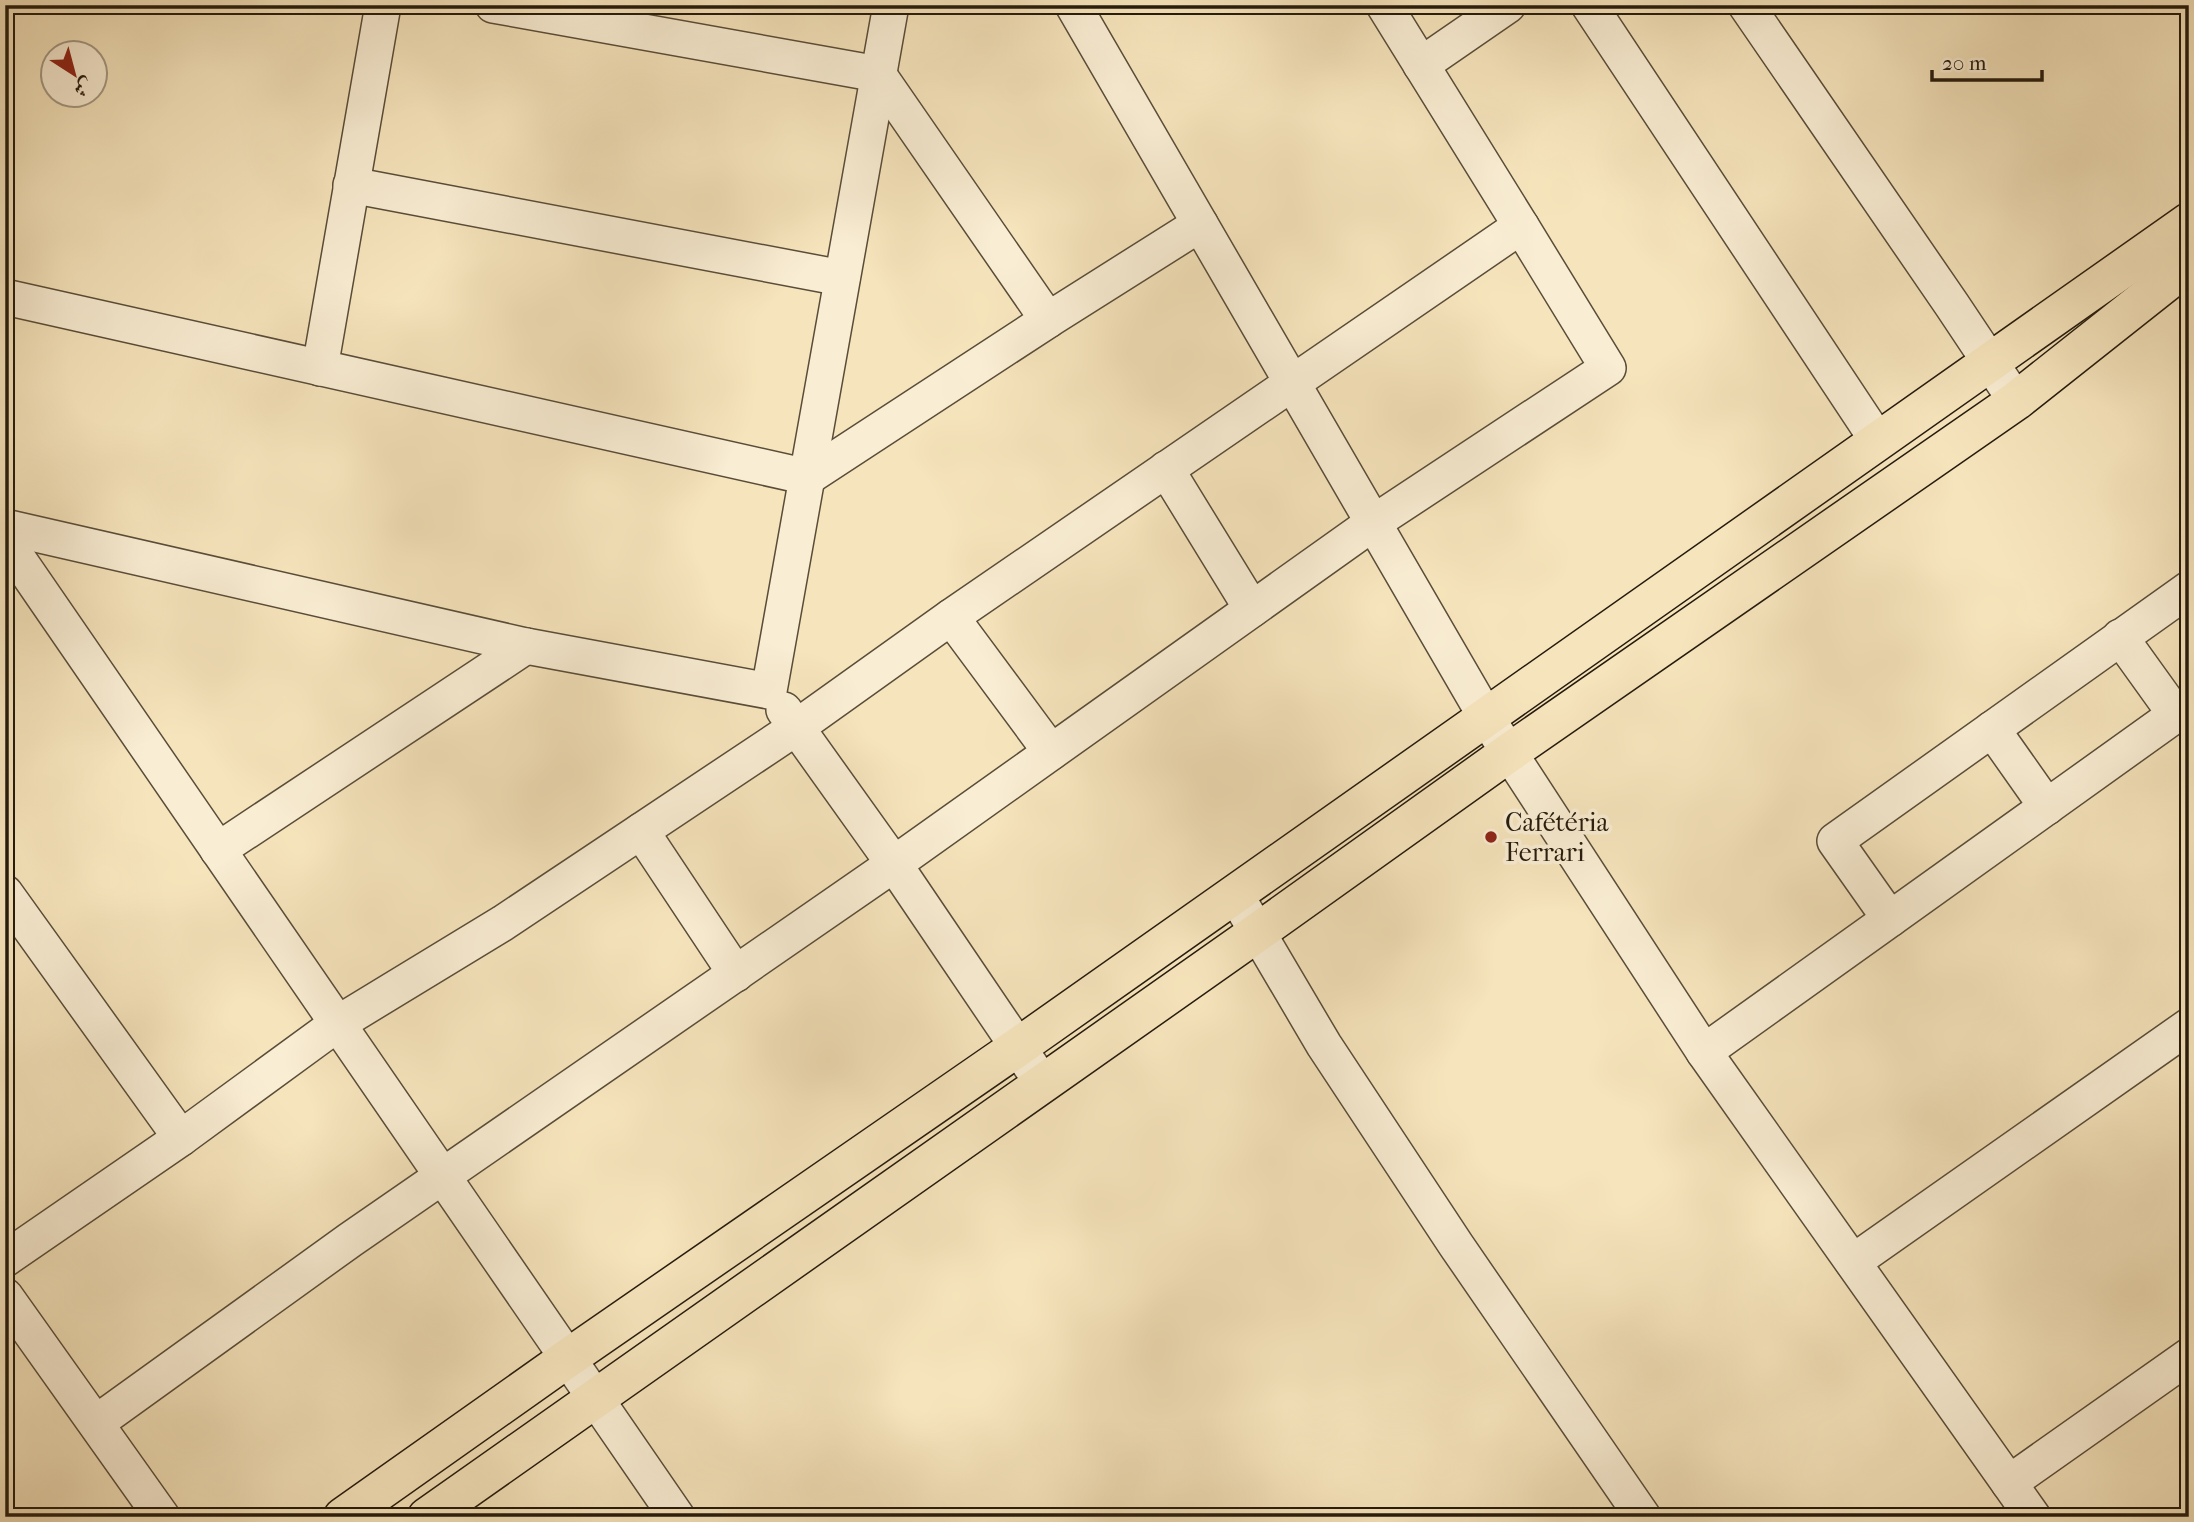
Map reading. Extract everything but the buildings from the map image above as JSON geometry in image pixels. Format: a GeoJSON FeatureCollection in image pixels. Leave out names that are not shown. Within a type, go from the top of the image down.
{"type":"FeatureCollection","features":[{"type":"Feature","properties":{"kind":"main road"},"geometry":{"type":"LineString","coordinates":[[343,1517],[1018,1047],[2189,222]]}},
{"type":"Feature","properties":{"kind":"main road"},"geometry":{"type":"LineString","coordinates":[[427,1517],[1510,752],[2016,401],[2189,264]]}},
{"type":"Feature","properties":{"kind":"street"},"geometry":{"type":"LineString","coordinates":[[320,368],[383,5]]}},
{"type":"Feature","properties":{"kind":"street"},"geometry":{"type":"LineString","coordinates":[[493,5],[878,74],[1048,320]]}},
{"type":"Feature","properties":{"kind":"street"},"geometry":{"type":"LineString","coordinates":[[769,691],[891,5]]}},
{"type":"Feature","properties":{"kind":"street"},"geometry":{"type":"LineString","coordinates":[[1073,5],[1486,717],[1704,1052],[2033,1517]]}},
{"type":"Feature","properties":{"kind":"street"},"geometry":{"type":"LineString","coordinates":[[96,1423],[442,1176],[894,864],[1373,523],[1608,368],[1384,5]]}},
{"type":"Feature","properties":{"kind":"street"},"geometry":{"type":"LineString","coordinates":[[1421,65],[1508,5]]}},
{"type":"Feature","properties":{"kind":"street"},"geometry":{"type":"LineString","coordinates":[[1589,5],[1878,441]]}},
{"type":"Feature","properties":{"kind":"street"},"geometry":{"type":"LineString","coordinates":[[1746,5],[2016,401]]}},
{"type":"Feature","properties":{"kind":"street"},"geometry":{"type":"LineString","coordinates":[[351,185],[842,278]]}},
{"type":"Feature","properties":{"kind":"street"},"geometry":{"type":"LineString","coordinates":[[5,298],[807,477],[1200,224]]}},
{"type":"Feature","properties":{"kind":"street"},"geometry":{"type":"LineString","coordinates":[[5,1259],[181,1138],[337,1024],[503,923],[797,727],[951,617],[1521,226]]}},
{"type":"Feature","properties":{"kind":"street"},"geometry":{"type":"LineString","coordinates":[[1166,469],[1252,609]]}},
{"type":"Feature","properties":{"kind":"street"},"geometry":{"type":"LineString","coordinates":[[5,527],[526,646],[769,691],[894,864],[1043,1084]]}},
{"type":"Feature","properties":{"kind":"street"},"geometry":{"type":"LineString","coordinates":[[5,540],[677,1517]]}},
{"type":"Feature","properties":{"kind":"street"},"geometry":{"type":"LineString","coordinates":[[1890,919],[1835,841],[2189,589]]}},
{"type":"Feature","properties":{"kind":"street"},"geometry":{"type":"LineString","coordinates":[[951,617],[1051,752]]}},
{"type":"Feature","properties":{"kind":"street"},"geometry":{"type":"LineString","coordinates":[[1704,1052],[2182,710],[2120,637]]}},
{"type":"Feature","properties":{"kind":"street"},"geometry":{"type":"LineString","coordinates":[[218,850],[526,646]]}},
{"type":"Feature","properties":{"kind":"street"},"geometry":{"type":"LineString","coordinates":[[1992,729],[2047,807]]}},
{"type":"Feature","properties":{"kind":"street"},"geometry":{"type":"LineString","coordinates":[[641,831],[737,974]]}},
{"type":"Feature","properties":{"kind":"street"},"geometry":{"type":"LineString","coordinates":[[5,893],[181,1138]]}},
{"type":"Feature","properties":{"kind":"street"},"geometry":{"type":"LineString","coordinates":[[1235,894],[1331,1056],[1643,1517]]}},
{"type":"Feature","properties":{"kind":"street"},"geometry":{"type":"LineString","coordinates":[[1853,1262],[2189,1026]]}},
{"type":"Feature","properties":{"kind":"street"},"geometry":{"type":"LineString","coordinates":[[5,1296],[162,1517]]}},
{"type":"Feature","properties":{"kind":"street"},"geometry":{"type":"LineString","coordinates":[[2009,1483],[2189,1356]]}},
{"type":"Feature","properties":{"kind":"place","name":"Cafétéria Ferrari"},"geometry":{"type":"Point","coordinates":[1491,837]}}]}
